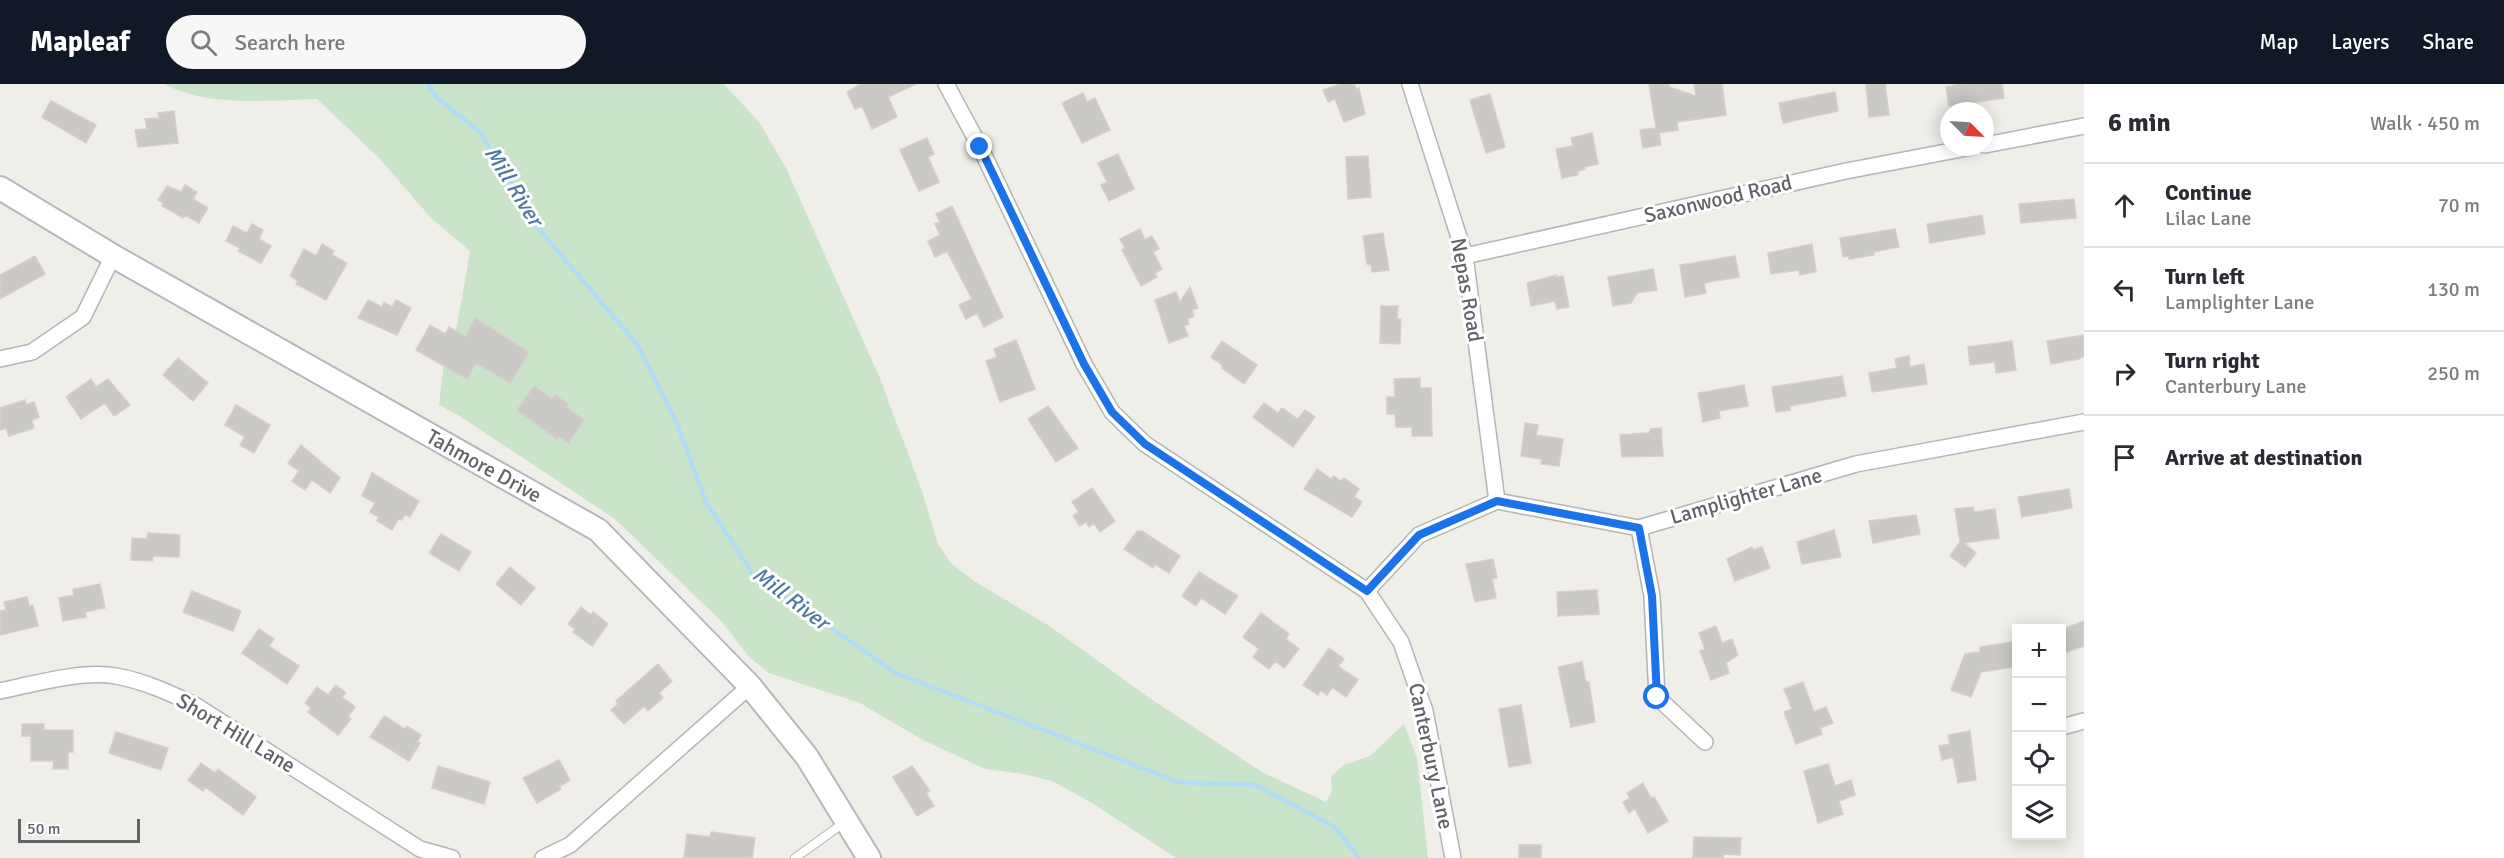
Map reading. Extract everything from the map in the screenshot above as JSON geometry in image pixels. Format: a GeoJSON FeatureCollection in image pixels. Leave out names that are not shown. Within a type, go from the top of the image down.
{"type":"FeatureCollection","features":[{"type":"Feature","properties":{"kind":"street","name":"Canterbury Lane"},"geometry":{"type":"LineString","coordinates":[[946,84],[980,147],[1084,364],[1112,412],[1145,444],[1367,591],[1401,642],[1425,711],[1453,858]]}},
{"type":"Feature","properties":{"kind":"street","name":"Nepas Road"},"geometry":{"type":"LineString","coordinates":[[1410,84],[1465,256],[1497,501]]}},
{"type":"Feature","properties":{"kind":"street"},"geometry":{"type":"LineString","coordinates":[[1994,143],[2084,126]]}},
{"type":"Feature","properties":{"kind":"street","name":"Saxonwood Road"},"geometry":{"type":"LineString","coordinates":[[1465,256],[1846,171],[1940,153]]}},
{"type":"Feature","properties":{"kind":"street","name":"Tahmore Drive"},"geometry":{"type":"LineString","coordinates":[[0,188],[113,256],[598,530],[750,686],[807,757],[868,858]]}},
{"type":"Feature","properties":{"kind":"street"},"geometry":{"type":"LineString","coordinates":[[0,359],[32,352],[83,317],[113,256]]}},
{"type":"Feature","properties":{"kind":"street","name":"Lamplighter Lane"},"geometry":{"type":"LineString","coordinates":[[1497,501],[1639,528],[1856,464],[2084,422]]}},
{"type":"Feature","properties":{"kind":"street"},"geometry":{"type":"LineString","coordinates":[[1367,591],[1419,535],[1497,501]]}},
{"type":"Feature","properties":{"kind":"street"},"geometry":{"type":"LineString","coordinates":[[1639,528],[1652,596],[1657,697],[1705,742]]}},
{"type":"Feature","properties":{"kind":"street","name":"Short Hill Lane"},"geometry":{"type":"LineString","coordinates":[[0,691],[69,677],[115,676],[165,690],[195,705],[420,849],[452,858]]}},
{"type":"Feature","properties":{"kind":"street"},"geometry":{"type":"LineString","coordinates":[[543,858],[570,845],[750,686]]}},
{"type":"Feature","properties":{"kind":"street"},"geometry":{"type":"LineString","coordinates":[[2066,726],[2084,721]]}},
{"type":"Feature","properties":{"kind":"lane"},"geometry":{"type":"LineString","coordinates":[[795,858],[846,821]]}},
{"type":"Feature","properties":{"kind":"green space"},"geometry":{"type":"Polygon","coordinates":[[[164,84],[724,84],[759,122],[786,168],[879,376],[921,488],[938,544],[951,563],[974,581],[1051,627],[1148,697],[1262,772],[1326,802],[1332,791],[1331,776],[1344,765],[1370,756],[1404,724],[1417,758],[1428,858],[1176,858],[1092,803],[1052,781],[985,769],[921,739],[860,703],[769,673],[749,657],[722,622],[615,519],[458,415],[439,405],[445,355],[457,326],[470,251],[431,218],[379,158],[317,99],[219,100],[182,92],[164,84]]]}},
{"type":"Feature","properties":{"kind":"building"},"geometry":{"type":"Polygon","coordinates":[[[861,84],[916,84],[888,97],[897,117],[872,129],[862,106],[855,109],[847,92],[861,84]]]}},
{"type":"Feature","properties":{"kind":"building"},"geometry":{"type":"Polygon","coordinates":[[[1341,84],[1354,84],[1356,89],[1359,88],[1365,114],[1344,122],[1335,99],[1328,102],[1323,90],[1341,84]]]}},
{"type":"Feature","properties":{"kind":"building"},"geometry":{"type":"Polygon","coordinates":[[[1649,84],[1669,84],[1669,87],[1696,96],[1694,84],[1722,84],[1726,115],[1677,122],[1678,130],[1659,133],[1661,145],[1643,148],[1640,130],[1656,128],[1649,84]]]}},
{"type":"Feature","properties":{"kind":"building"},"geometry":{"type":"Polygon","coordinates":[[[1866,84],[1885,84],[1889,115],[1869,117],[1866,84]]]}},
{"type":"Feature","properties":{"kind":"building"},"geometry":{"type":"Polygon","coordinates":[[[1960,84],[2002,84],[2004,98],[1976,102],[1948,102],[1946,87],[1960,84]]]}},
{"type":"Feature","properties":{"kind":"building"},"geometry":{"type":"Polygon","coordinates":[[[1835,92],[1838,111],[1783,123],[1779,103],[1835,92]]]}},
{"type":"Feature","properties":{"kind":"building"},"geometry":{"type":"Polygon","coordinates":[[[1083,93],[1087,102],[1095,98],[1110,130],[1082,143],[1062,103],[1083,93]]]}},
{"type":"Feature","properties":{"kind":"building"},"geometry":{"type":"Polygon","coordinates":[[[1490,94],[1505,147],[1486,153],[1470,100],[1490,94]]]}},
{"type":"Feature","properties":{"kind":"building"},"geometry":{"type":"Polygon","coordinates":[[[51,101],[96,125],[86,143],[42,117],[51,101]]]}},
{"type":"Feature","properties":{"kind":"building"},"geometry":{"type":"Polygon","coordinates":[[[174,111],[178,143],[138,147],[135,130],[147,129],[145,119],[159,118],[158,113],[174,111]]]}},
{"type":"Feature","properties":{"kind":"building"},"geometry":{"type":"Polygon","coordinates":[[[1592,133],[1598,164],[1584,167],[1585,169],[1578,171],[1578,175],[1562,178],[1556,149],[1573,146],[1571,138],[1592,133]]]}},
{"type":"Feature","properties":{"kind":"building"},"geometry":{"type":"Polygon","coordinates":[[[927,138],[934,154],[928,157],[939,182],[919,191],[900,150],[927,138]]]}},
{"type":"Feature","properties":{"kind":"building"},"geometry":{"type":"Polygon","coordinates":[[[1118,154],[1134,189],[1109,201],[1101,185],[1107,182],[1098,163],[1118,154]]]}},
{"type":"Feature","properties":{"kind":"building"},"geometry":{"type":"Polygon","coordinates":[[[1368,156],[1371,197],[1348,199],[1346,157],[1368,156]]]}},
{"type":"Feature","properties":{"kind":"building"},"geometry":{"type":"Polygon","coordinates":[[[185,185],[197,192],[193,199],[208,208],[199,223],[185,215],[183,218],[162,206],[163,203],[158,200],[167,186],[181,192],[185,185]]]}},
{"type":"Feature","properties":{"kind":"building"},"geometry":{"type":"Polygon","coordinates":[[[2074,199],[2076,218],[2021,223],[2019,204],[2074,199]]]}},
{"type":"Feature","properties":{"kind":"building"},"geometry":{"type":"Polygon","coordinates":[[[952,206],[1003,317],[984,327],[977,313],[966,319],[959,305],[972,299],[947,251],[935,257],[928,241],[940,235],[935,224],[940,222],[936,214],[952,206]]]}},
{"type":"Feature","properties":{"kind":"building"},"geometry":{"type":"Polygon","coordinates":[[[1982,215],[1985,234],[1930,243],[1927,224],[1982,215]]]}},
{"type":"Feature","properties":{"kind":"building"},"geometry":{"type":"Polygon","coordinates":[[[252,224],[263,230],[259,239],[271,246],[261,263],[238,251],[240,248],[226,241],[233,226],[247,233],[252,224]]]}},
{"type":"Feature","properties":{"kind":"building"},"geometry":{"type":"Polygon","coordinates":[[[1140,229],[1145,240],[1152,236],[1159,249],[1153,252],[1162,269],[1155,273],[1157,277],[1141,286],[1122,250],[1125,248],[1120,239],[1140,229]]]}},
{"type":"Feature","properties":{"kind":"building"},"geometry":{"type":"Polygon","coordinates":[[[1895,229],[1899,247],[1873,252],[1874,255],[1849,259],[1849,256],[1843,257],[1840,238],[1895,229]]]}},
{"type":"Feature","properties":{"kind":"building"},"geometry":{"type":"Polygon","coordinates":[[[1383,233],[1389,270],[1372,272],[1371,265],[1367,264],[1363,236],[1383,233]]]}},
{"type":"Feature","properties":{"kind":"building"},"geometry":{"type":"Polygon","coordinates":[[[322,244],[334,251],[332,255],[347,263],[326,300],[296,284],[298,281],[290,276],[304,249],[316,256],[322,244]]]}},
{"type":"Feature","properties":{"kind":"building"},"geometry":{"type":"Polygon","coordinates":[[[1812,244],[1816,272],[1800,275],[1799,270],[1771,274],[1768,253],[1812,244]]]}},
{"type":"Feature","properties":{"kind":"building"},"geometry":{"type":"Polygon","coordinates":[[[35,256],[45,274],[0,299],[0,275],[35,256]]]}},
{"type":"Feature","properties":{"kind":"building"},"geometry":{"type":"Polygon","coordinates":[[[1735,256],[1739,277],[1704,283],[1706,293],[1685,297],[1680,265],[1735,256]]]}},
{"type":"Feature","properties":{"kind":"building"},"geometry":{"type":"Polygon","coordinates":[[[1653,269],[1657,290],[1637,293],[1631,303],[1613,306],[1608,277],[1653,269]]]}},
{"type":"Feature","properties":{"kind":"building"},"geometry":{"type":"Polygon","coordinates":[[[1556,275],[1556,277],[1563,276],[1569,307],[1557,309],[1555,301],[1531,306],[1527,283],[1556,275]]]}},
{"type":"Feature","properties":{"kind":"building"},"geometry":{"type":"Polygon","coordinates":[[[1190,287],[1198,308],[1192,310],[1194,316],[1187,319],[1189,324],[1184,326],[1188,336],[1169,343],[1155,300],[1176,292],[1180,302],[1190,287]]]}},
{"type":"Feature","properties":{"kind":"building"},"geometry":{"type":"Polygon","coordinates":[[[368,300],[382,307],[384,302],[392,307],[396,300],[411,308],[397,335],[358,318],[368,300]]]}},
{"type":"Feature","properties":{"kind":"building"},"geometry":{"type":"Polygon","coordinates":[[[1381,306],[1398,306],[1397,319],[1401,319],[1400,344],[1380,343],[1381,306]]]}},
{"type":"Feature","properties":{"kind":"building"},"geometry":{"type":"Polygon","coordinates":[[[475,318],[529,352],[510,383],[476,363],[467,379],[416,350],[430,325],[445,334],[449,327],[466,337],[475,318]]]}},
{"type":"Feature","properties":{"kind":"building"},"geometry":{"type":"Polygon","coordinates":[[[2084,335],[2084,356],[2051,364],[2047,341],[2084,335]]]}},
{"type":"Feature","properties":{"kind":"building"},"geometry":{"type":"Polygon","coordinates":[[[1016,340],[1035,389],[1000,402],[986,361],[997,357],[994,349],[1016,340]]]}},
{"type":"Feature","properties":{"kind":"building"},"geometry":{"type":"Polygon","coordinates":[[[1222,341],[1257,365],[1244,384],[1211,357],[1222,341]]]}},
{"type":"Feature","properties":{"kind":"building"},"geometry":{"type":"Polygon","coordinates":[[[2012,341],[2016,370],[1996,373],[1995,362],[1970,365],[1968,347],[2012,341]]]}},
{"type":"Feature","properties":{"kind":"building"},"geometry":{"type":"Polygon","coordinates":[[[1909,356],[1910,367],[1924,364],[1927,384],[1872,392],[1869,373],[1897,368],[1895,359],[1909,356]]]}},
{"type":"Feature","properties":{"kind":"building"},"geometry":{"type":"Polygon","coordinates":[[[178,358],[208,383],[193,401],[163,375],[178,358]]]}},
{"type":"Feature","properties":{"kind":"building"},"geometry":{"type":"Polygon","coordinates":[[[1842,376],[1846,396],[1790,406],[1790,410],[1776,412],[1772,387],[1842,376]]]}},
{"type":"Feature","properties":{"kind":"building"},"geometry":{"type":"Polygon","coordinates":[[[1420,378],[1420,388],[1431,388],[1432,436],[1412,436],[1412,427],[1396,427],[1395,414],[1387,414],[1387,397],[1395,397],[1394,379],[1420,378]]]}},
{"type":"Feature","properties":{"kind":"building"},"geometry":{"type":"Polygon","coordinates":[[[91,379],[96,387],[108,379],[130,405],[114,416],[105,403],[81,419],[66,397],[91,379]]]}},
{"type":"Feature","properties":{"kind":"building"},"geometry":{"type":"Polygon","coordinates":[[[1744,385],[1748,406],[1719,411],[1720,418],[1703,422],[1698,393],[1744,385]]]}},
{"type":"Feature","properties":{"kind":"building"},"geometry":{"type":"Polygon","coordinates":[[[534,386],[552,399],[555,395],[568,404],[566,407],[584,420],[568,443],[559,437],[557,439],[517,410],[534,386]]]}},
{"type":"Feature","properties":{"kind":"building"},"geometry":{"type":"Polygon","coordinates":[[[25,400],[26,405],[34,402],[39,417],[32,420],[34,428],[9,436],[6,428],[0,430],[0,408],[25,400]]]}},
{"type":"Feature","properties":{"kind":"building"},"geometry":{"type":"Polygon","coordinates":[[[1264,403],[1278,413],[1282,408],[1298,419],[1305,410],[1315,417],[1293,447],[1253,417],[1264,403]]]}},
{"type":"Feature","properties":{"kind":"building"},"geometry":{"type":"Polygon","coordinates":[[[236,405],[270,425],[254,453],[240,445],[245,437],[225,425],[236,405]]]}},
{"type":"Feature","properties":{"kind":"building"},"geometry":{"type":"Polygon","coordinates":[[[1048,406],[1078,448],[1056,462],[1028,419],[1048,406]]]}},
{"type":"Feature","properties":{"kind":"building"},"geometry":{"type":"Polygon","coordinates":[[[1525,423],[1538,425],[1536,435],[1563,439],[1559,466],[1541,464],[1542,459],[1521,456],[1525,423]]]}},
{"type":"Feature","properties":{"kind":"building"},"geometry":{"type":"Polygon","coordinates":[[[1661,428],[1663,456],[1622,457],[1620,435],[1649,433],[1651,429],[1661,428]]]}},
{"type":"Feature","properties":{"kind":"building"},"geometry":{"type":"Polygon","coordinates":[[[301,445],[340,478],[330,493],[312,480],[305,490],[292,481],[299,471],[288,463],[301,445]]]}},
{"type":"Feature","properties":{"kind":"building"},"geometry":{"type":"Polygon","coordinates":[[[1317,469],[1331,479],[1334,476],[1341,481],[1344,478],[1359,489],[1354,497],[1362,502],[1352,517],[1304,489],[1317,469]]]}},
{"type":"Feature","properties":{"kind":"building"},"geometry":{"type":"Polygon","coordinates":[[[372,473],[419,501],[410,517],[405,514],[402,520],[398,519],[392,530],[377,521],[379,517],[370,512],[375,503],[362,496],[372,473]]]}},
{"type":"Feature","properties":{"kind":"building"},"geometry":{"type":"Polygon","coordinates":[[[1092,488],[1115,521],[1100,532],[1094,523],[1089,527],[1086,522],[1080,526],[1073,516],[1079,512],[1072,502],[1092,488]]]}},
{"type":"Feature","properties":{"kind":"building"},"geometry":{"type":"Polygon","coordinates":[[[2069,489],[2072,508],[2022,517],[2018,497],[2069,489]]]}},
{"type":"Feature","properties":{"kind":"building"},"geometry":{"type":"Polygon","coordinates":[[[1973,507],[1974,512],[1995,509],[1999,538],[1964,543],[1976,553],[1965,567],[1950,556],[1960,542],[1955,509],[1973,507]]]}},
{"type":"Feature","properties":{"kind":"building"},"geometry":{"type":"Polygon","coordinates":[[[1916,515],[1920,534],[1873,543],[1869,521],[1916,515]]]}},
{"type":"Feature","properties":{"kind":"building"},"geometry":{"type":"Polygon","coordinates":[[[1834,530],[1841,557],[1802,564],[1797,542],[1834,530]]]}},
{"type":"Feature","properties":{"kind":"building"},"geometry":{"type":"Polygon","coordinates":[[[1137,531],[1142,531],[1180,556],[1169,573],[1155,564],[1153,568],[1124,549],[1137,531]]]}},
{"type":"Feature","properties":{"kind":"building"},"geometry":{"type":"Polygon","coordinates":[[[148,533],[180,535],[179,557],[153,556],[152,561],[131,560],[132,538],[147,539],[148,533]]]}},
{"type":"Feature","properties":{"kind":"building"},"geometry":{"type":"Polygon","coordinates":[[[441,534],[471,552],[459,571],[429,553],[441,534]]]}},
{"type":"Feature","properties":{"kind":"building"},"geometry":{"type":"Polygon","coordinates":[[[1752,547],[1753,550],[1762,547],[1770,568],[1735,581],[1727,559],[1752,547]]]}},
{"type":"Feature","properties":{"kind":"building"},"geometry":{"type":"Polygon","coordinates":[[[1493,559],[1497,578],[1492,579],[1496,598],[1475,602],[1466,564],[1493,559]]]}},
{"type":"Feature","properties":{"kind":"building"},"geometry":{"type":"Polygon","coordinates":[[[510,567],[535,588],[521,605],[496,584],[510,567]]]}},
{"type":"Feature","properties":{"kind":"building"},"geometry":{"type":"Polygon","coordinates":[[[1199,572],[1238,596],[1225,614],[1201,598],[1196,606],[1182,596],[1199,572]]]}},
{"type":"Feature","properties":{"kind":"building"},"geometry":{"type":"Polygon","coordinates":[[[100,584],[105,608],[85,612],[86,617],[63,621],[59,598],[74,595],[73,589],[100,584]]]}},
{"type":"Feature","properties":{"kind":"building"},"geometry":{"type":"Polygon","coordinates":[[[1597,590],[1599,614],[1558,616],[1557,592],[1597,590]]]}},
{"type":"Feature","properties":{"kind":"building"},"geometry":{"type":"Polygon","coordinates":[[[192,591],[241,611],[233,631],[183,612],[192,591]]]}},
{"type":"Feature","properties":{"kind":"building"},"geometry":{"type":"Polygon","coordinates":[[[27,597],[29,606],[33,605],[38,626],[0,635],[0,611],[6,610],[4,602],[27,597]]]}},
{"type":"Feature","properties":{"kind":"building"},"geometry":{"type":"Polygon","coordinates":[[[581,607],[591,615],[593,612],[608,624],[592,646],[573,632],[575,629],[568,624],[581,607]]]}},
{"type":"Feature","properties":{"kind":"building"},"geometry":{"type":"Polygon","coordinates":[[[1261,613],[1289,634],[1286,639],[1299,649],[1284,668],[1275,661],[1269,669],[1253,657],[1259,649],[1243,637],[1261,613]]]}},
{"type":"Feature","properties":{"kind":"building"},"geometry":{"type":"Polygon","coordinates":[[[2084,621],[2084,646],[2066,652],[2066,628],[2084,621]]]}},
{"type":"Feature","properties":{"kind":"building"},"geometry":{"type":"Polygon","coordinates":[[[1716,626],[1722,643],[1732,639],[1738,655],[1726,663],[1729,673],[1711,680],[1700,651],[1705,649],[1699,633],[1716,626]]]}},
{"type":"Feature","properties":{"kind":"building"},"geometry":{"type":"Polygon","coordinates":[[[259,629],[274,639],[269,646],[299,666],[287,684],[242,653],[259,629]]]}},
{"type":"Feature","properties":{"kind":"building"},"geometry":{"type":"Polygon","coordinates":[[[2012,642],[2012,667],[1981,672],[1971,697],[1951,690],[1965,654],[1980,652],[1980,647],[2012,642]]]}},
{"type":"Feature","properties":{"kind":"building"},"geometry":{"type":"Polygon","coordinates":[[[1329,648],[1344,659],[1338,666],[1358,680],[1346,697],[1332,687],[1327,695],[1321,690],[1318,695],[1303,685],[1329,648]]]}},
{"type":"Feature","properties":{"kind":"building"},"geometry":{"type":"Polygon","coordinates":[[[1582,662],[1586,682],[1589,682],[1595,722],[1571,727],[1558,667],[1582,662]]]}},
{"type":"Feature","properties":{"kind":"building"},"geometry":{"type":"Polygon","coordinates":[[[658,664],[672,681],[659,693],[663,698],[648,711],[644,706],[624,724],[611,710],[618,704],[616,701],[658,664]]]}},
{"type":"Feature","properties":{"kind":"building"},"geometry":{"type":"Polygon","coordinates":[[[1803,682],[1814,712],[1826,707],[1833,723],[1820,728],[1822,734],[1796,744],[1784,712],[1792,709],[1784,689],[1803,682]]]}},
{"type":"Feature","properties":{"kind":"building"},"geometry":{"type":"Polygon","coordinates":[[[336,685],[346,693],[342,697],[355,707],[348,717],[351,719],[338,735],[308,712],[311,708],[305,703],[317,687],[328,695],[336,685]]]}},
{"type":"Feature","properties":{"kind":"building"},"geometry":{"type":"Polygon","coordinates":[[[1521,705],[1531,763],[1509,767],[1499,709],[1521,705]]]}},
{"type":"Feature","properties":{"kind":"building"},"geometry":{"type":"Polygon","coordinates":[[[384,716],[405,729],[407,726],[421,735],[417,742],[420,743],[409,761],[370,737],[384,716]]]}},
{"type":"Feature","properties":{"kind":"building"},"geometry":{"type":"Polygon","coordinates":[[[22,724],[44,724],[44,730],[73,730],[73,752],[68,752],[68,769],[53,769],[54,761],[31,761],[31,736],[22,736],[22,724]]]}},
{"type":"Feature","properties":{"kind":"building"},"geometry":{"type":"Polygon","coordinates":[[[1970,731],[1976,780],[1958,783],[1953,757],[1942,760],[1939,746],[1950,744],[1948,735],[1970,731]]]}},
{"type":"Feature","properties":{"kind":"building"},"geometry":{"type":"Polygon","coordinates":[[[116,732],[168,748],[161,770],[109,753],[116,732]]]}},
{"type":"Feature","properties":{"kind":"building"},"geometry":{"type":"Polygon","coordinates":[[[559,760],[570,780],[559,787],[561,789],[537,803],[523,778],[559,760]]]}},
{"type":"Feature","properties":{"kind":"building"},"geometry":{"type":"Polygon","coordinates":[[[201,763],[215,773],[218,769],[256,797],[243,815],[205,787],[203,791],[188,780],[201,763]]]}},
{"type":"Feature","properties":{"kind":"building"},"geometry":{"type":"Polygon","coordinates":[[[1828,764],[1835,786],[1851,780],[1855,795],[1839,801],[1843,814],[1818,823],[1804,771],[1828,764]]]}},
{"type":"Feature","properties":{"kind":"building"},"geometry":{"type":"Polygon","coordinates":[[[438,766],[490,782],[484,804],[432,788],[438,766]]]}},
{"type":"Feature","properties":{"kind":"building"},"geometry":{"type":"Polygon","coordinates":[[[912,766],[930,791],[926,793],[934,806],[917,816],[893,777],[912,766]]]}},
{"type":"Feature","properties":{"kind":"building"},"geometry":{"type":"Polygon","coordinates":[[[1643,783],[1668,821],[1648,833],[1635,809],[1629,813],[1623,802],[1630,798],[1627,793],[1643,783]]]}},
{"type":"Feature","properties":{"kind":"building"},"geometry":{"type":"Polygon","coordinates":[[[711,832],[755,838],[752,858],[684,858],[687,834],[710,837],[711,832]]]}},
{"type":"Feature","properties":{"kind":"building"},"geometry":{"type":"Polygon","coordinates":[[[1694,837],[1741,838],[1740,855],[1723,854],[1723,858],[1693,858],[1694,837]]]}},
{"type":"Feature","properties":{"kind":"building"},"geometry":{"type":"Polygon","coordinates":[[[1519,845],[1541,845],[1541,858],[1519,858],[1519,845]]]}},
{"type":"Feature","properties":{"kind":"waterway","name":"Mill River"},"geometry":{"type":"LineString","coordinates":[[428,84],[437,98],[480,132],[538,228],[637,344],[676,421],[706,502],[753,574],[896,673],[1178,782],[1256,785],[1336,828],[1359,858]]}},
{"type":"Feature","properties":{"kind":"route"},"geometry":{"type":"LineString","coordinates":[[980,147],[1084,364],[1112,412],[1145,444],[1367,591],[1419,535],[1497,501],[1639,528],[1652,596],[1657,697]]}}]}
